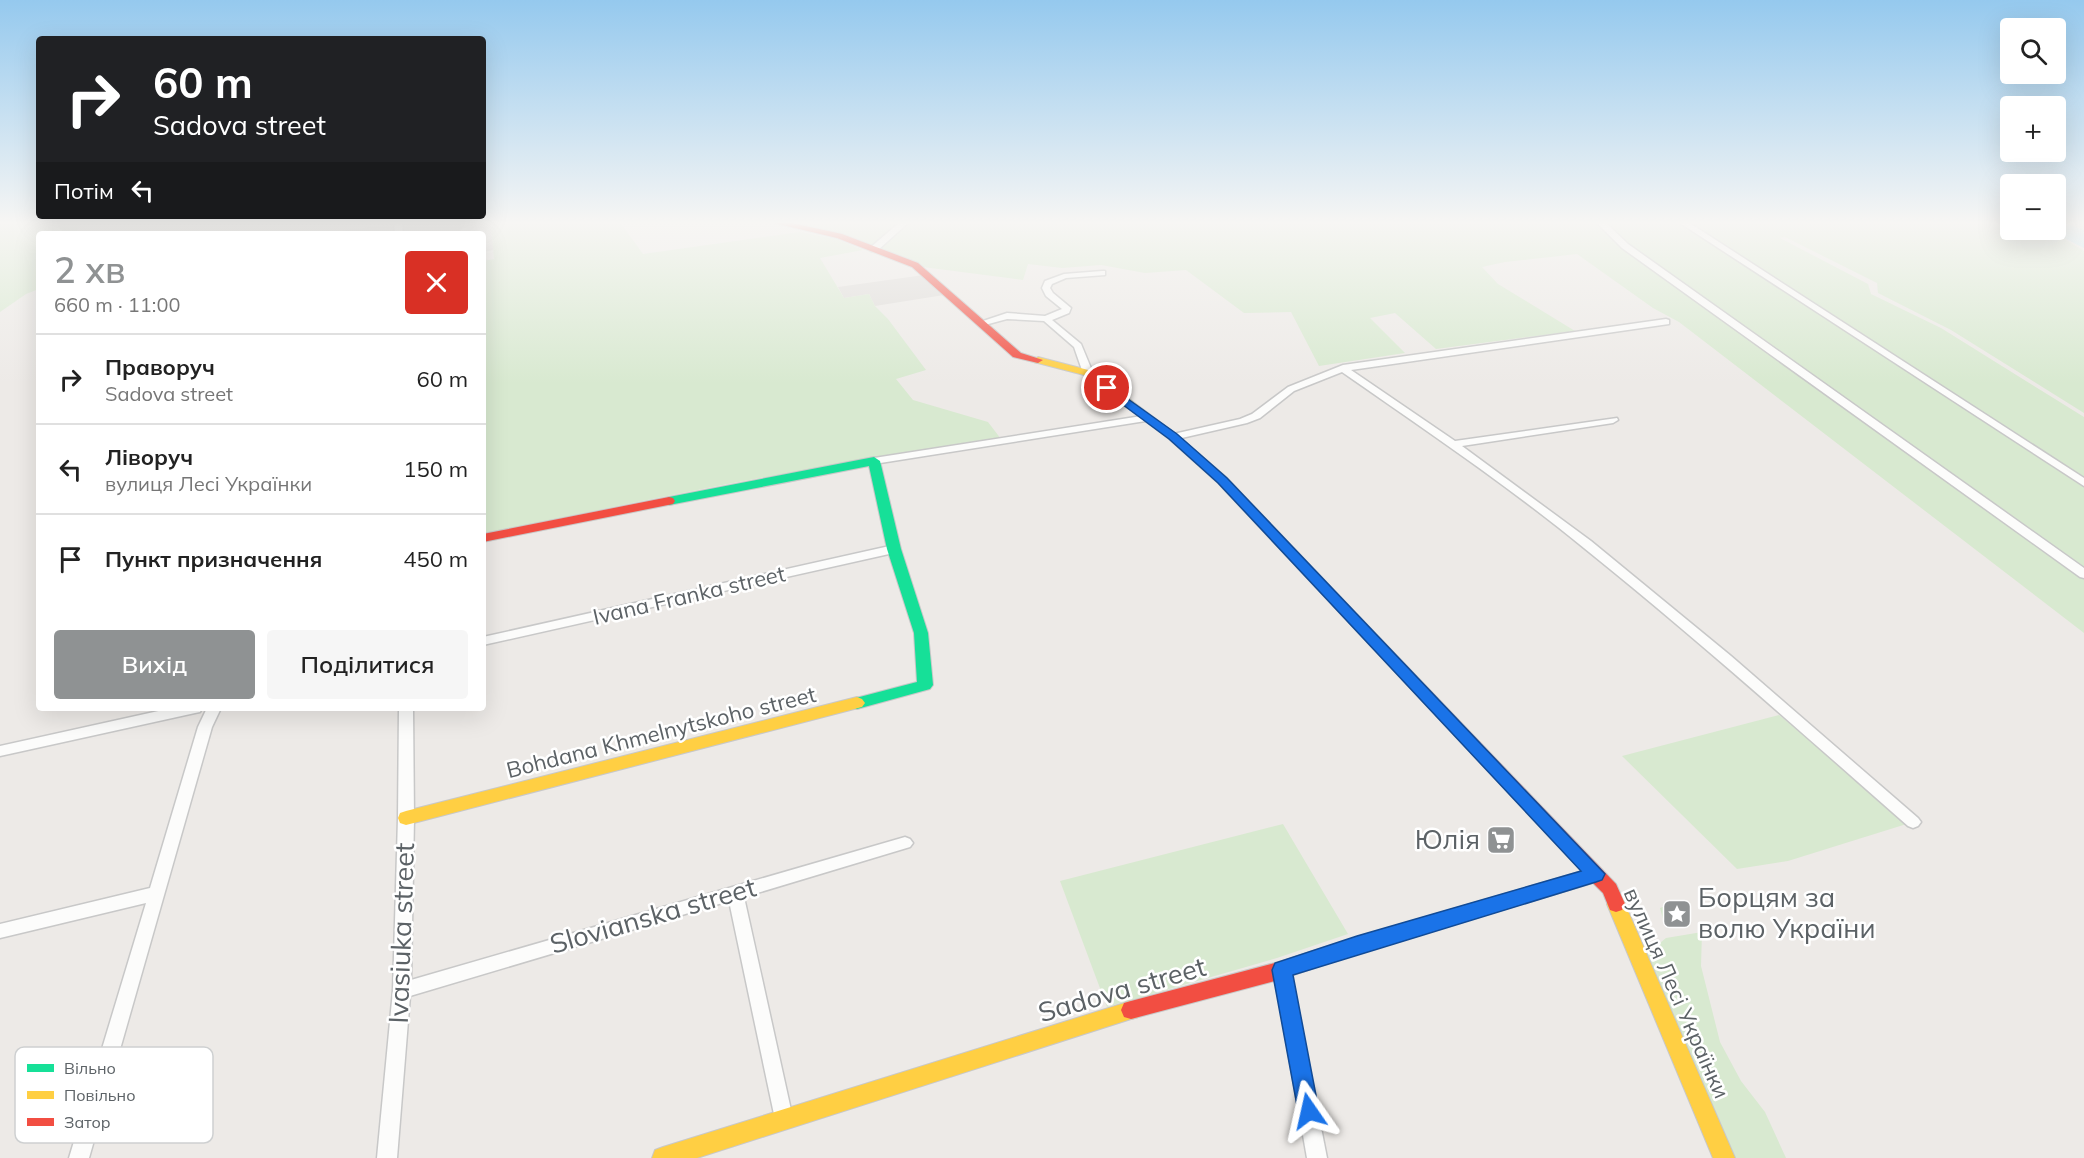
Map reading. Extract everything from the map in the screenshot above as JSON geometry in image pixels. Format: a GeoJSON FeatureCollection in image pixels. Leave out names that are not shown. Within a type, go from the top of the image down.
{"type":"FeatureCollection","features":[{"type":"Feature","properties":{"kind":"street","name":"вулиця Лесі Українки"},"geometry":{"type":"LineString","coordinates":[[929,276],[1017,355],[1088,373],[1173,437],[1222,480],[1610,889],[1724,1158]]}},
{"type":"Feature","properties":{"kind":"street"},"geometry":{"type":"LineString","coordinates":[[981,323],[1007,316],[1046,319],[1066,311],[1068,308],[1049,294],[1046,288],[1048,283],[1064,276]]}},
{"type":"Feature","properties":{"kind":"street"},"geometry":{"type":"LineString","coordinates":[[1667,276],[2084,574]]}},
{"type":"Feature","properties":{"kind":"street"},"geometry":{"type":"LineString","coordinates":[[1766,276],[2084,483]]}},
{"type":"Feature","properties":{"kind":"street"},"geometry":{"type":"LineString","coordinates":[[1046,319],[1078,346],[1088,373]]}},
{"type":"Feature","properties":{"kind":"street"},"geometry":{"type":"LineString","coordinates":[[1173,437],[1256,416],[1291,389],[1343,368],[1666,322]]}},
{"type":"Feature","properties":{"kind":"street"},"geometry":{"type":"LineString","coordinates":[[1343,368],[1453,444],[1592,548],[1744,674],[1912,822]]}},
{"type":"Feature","properties":{"kind":"street"},"geometry":{"type":"LineString","coordinates":[[486,537],[874,461],[1148,418]]}},
{"type":"Feature","properties":{"kind":"street"},"geometry":{"type":"LineString","coordinates":[[1453,444],[1613,420]]}},
{"type":"Feature","properties":{"kind":"street"},"geometry":{"type":"LineString","coordinates":[[874,461],[894,549]]}},
{"type":"Feature","properties":{"kind":"street","name":"Ivana Franka street"},"geometry":{"type":"LineString","coordinates":[[486,640],[894,549]]}},
{"type":"Feature","properties":{"kind":"street","name":"Bohdana Khmelnytskoho street"},"geometry":{"type":"LineString","coordinates":[[406,818],[925,685],[921,633],[894,549]]}},
{"type":"Feature","properties":{"kind":"street"},"geometry":{"type":"LineString","coordinates":[[0,751],[181,711]]}},
{"type":"Feature","properties":{"kind":"street"},"geometry":{"type":"LineString","coordinates":[[112,1047],[205,727],[213,711]]}},
{"type":"Feature","properties":{"kind":"street","name":"Ivasiuka street"},"geometry":{"type":"LineString","coordinates":[[387,1158],[402,990],[406,711]]}},
{"type":"Feature","properties":{"kind":"street","name":"Slovianska street"},"geometry":{"type":"LineString","coordinates":[[402,990],[905,843]]}},
{"type":"Feature","properties":{"kind":"street","name":"Sadova street"},"geometry":{"type":"LineString","coordinates":[[663,1158],[1127,1011],[1282,970],[1357,945],[1596,874]]}},
{"type":"Feature","properties":{"kind":"street"},"geometry":{"type":"LineString","coordinates":[[735,892],[784,1119]]}},
{"type":"Feature","properties":{"kind":"street"},"geometry":{"type":"LineString","coordinates":[[0,932],[158,893]]}},
{"type":"Feature","properties":{"kind":"street"},"geometry":{"type":"LineString","coordinates":[[1282,970],[1317,1158]]}},
{"type":"Feature","properties":{"kind":"street"},"geometry":{"type":"LineString","coordinates":[[79,1158],[83,1143]]}},
{"type":"Feature","properties":{"kind":"shaded area"},"geometry":{"type":"Polygon","coordinates":[[[925,276],[944,295],[875,306],[869,294],[844,298],[838,287],[925,276]]]}},
{"type":"Feature","properties":{"kind":"green space"},"geometry":{"type":"Polygon","coordinates":[[[0,276],[36,276],[36,290],[26,294],[0,312],[0,276]]]}},
{"type":"Feature","properties":{"kind":"green space"},"geometry":{"type":"Polygon","coordinates":[[[486,276],[831,276],[844,298],[869,294],[875,306],[888,319],[926,370],[896,379],[913,400],[988,422],[1001,439],[871,458],[677,494],[486,533],[486,276]]]}},
{"type":"Feature","properties":{"kind":"green space"},"geometry":{"type":"Polygon","coordinates":[[[993,276],[1024,276],[1023,280],[993,276]]]}},
{"type":"Feature","properties":{"kind":"green space"},"geometry":{"type":"Polygon","coordinates":[[[1194,276],[1491,276],[1498,284],[1575,331],[1436,349],[1395,313],[1370,318],[1405,353],[1319,366],[1291,312],[1244,313],[1194,276]]]}},
{"type":"Feature","properties":{"kind":"green space"},"geometry":{"type":"Polygon","coordinates":[[[1608,276],[1853,276],[1868,284],[1871,294],[1941,328],[2084,417],[2084,633],[1679,322],[1653,308],[1608,276]]]}},
{"type":"Feature","properties":{"kind":"green space"},"geometry":{"type":"Polygon","coordinates":[[[1863,276],[2084,276],[2084,413],[1951,330],[1878,293],[1877,283],[1863,276]]]}},
{"type":"Feature","properties":{"kind":"green space"},"geometry":{"type":"Polygon","coordinates":[[[1779,715],[1913,822],[1788,861],[1737,869],[1622,756],[1779,715]]]}},
{"type":"Feature","properties":{"kind":"green space"},"geometry":{"type":"Polygon","coordinates":[[[1283,824],[1348,934],[1277,958],[1107,1007],[1060,881],[1283,824]]]}},
{"type":"Feature","properties":{"kind":"green space"},"geometry":{"type":"Polygon","coordinates":[[[1670,904],[1684,911],[1689,919],[1687,925],[1675,927],[1663,919],[1660,908],[1670,904]]]}},
{"type":"Feature","properties":{"kind":"green space"},"geometry":{"type":"Polygon","coordinates":[[[1702,932],[1701,966],[1720,1042],[1741,1081],[1765,1112],[1786,1158],[1733,1158],[1645,955],[1666,938],[1702,932]]]}},
{"type":"Feature","properties":{"kind":"traffic: fast"},"geometry":{"type":"LineString","coordinates":[[669,501],[874,461],[894,549],[921,633],[925,685],[857,703]]}},
{"type":"Feature","properties":{"kind":"traffic: slow"},"geometry":{"type":"LineString","coordinates":[[1038,360],[1088,373],[1173,437],[1222,480],[1345,610]]}},
{"type":"Feature","properties":{"kind":"traffic: slow"},"geometry":{"type":"LineString","coordinates":[[406,818],[857,703]]}},
{"type":"Feature","properties":{"kind":"traffic: slow"},"geometry":{"type":"LineString","coordinates":[[1616,904],[1724,1158]]}},
{"type":"Feature","properties":{"kind":"traffic: slow"},"geometry":{"type":"LineString","coordinates":[[663,1158],[1131,1010]]}},
{"type":"Feature","properties":{"kind":"traffic: jam"},"geometry":{"type":"LineString","coordinates":[[928,276],[1017,355],[1038,360]]}},
{"type":"Feature","properties":{"kind":"traffic: jam"},"geometry":{"type":"LineString","coordinates":[[486,537],[669,501]]}},
{"type":"Feature","properties":{"kind":"traffic: jam"},"geometry":{"type":"LineString","coordinates":[[1345,610],[1610,889],[1616,904]]}},
{"type":"Feature","properties":{"kind":"traffic: jam"},"geometry":{"type":"LineString","coordinates":[[1131,1010],[1282,970],[1357,945],[1596,874]]}},
{"type":"Feature","properties":{"kind":"place","name":"Юлія"},"geometry":{"type":"Point","coordinates":[1501,840]}},
{"type":"Feature","properties":{"kind":"place","name":"Борцям за волю України"},"geometry":{"type":"Point","coordinates":[1677,914]}},
{"type":"Feature","properties":{"kind":"route"},"geometry":{"type":"LineString","coordinates":[[1107,388],[1197,456],[1222,480],[1596,874],[1357,945],[1282,970],[1309,1111]]}}]}
